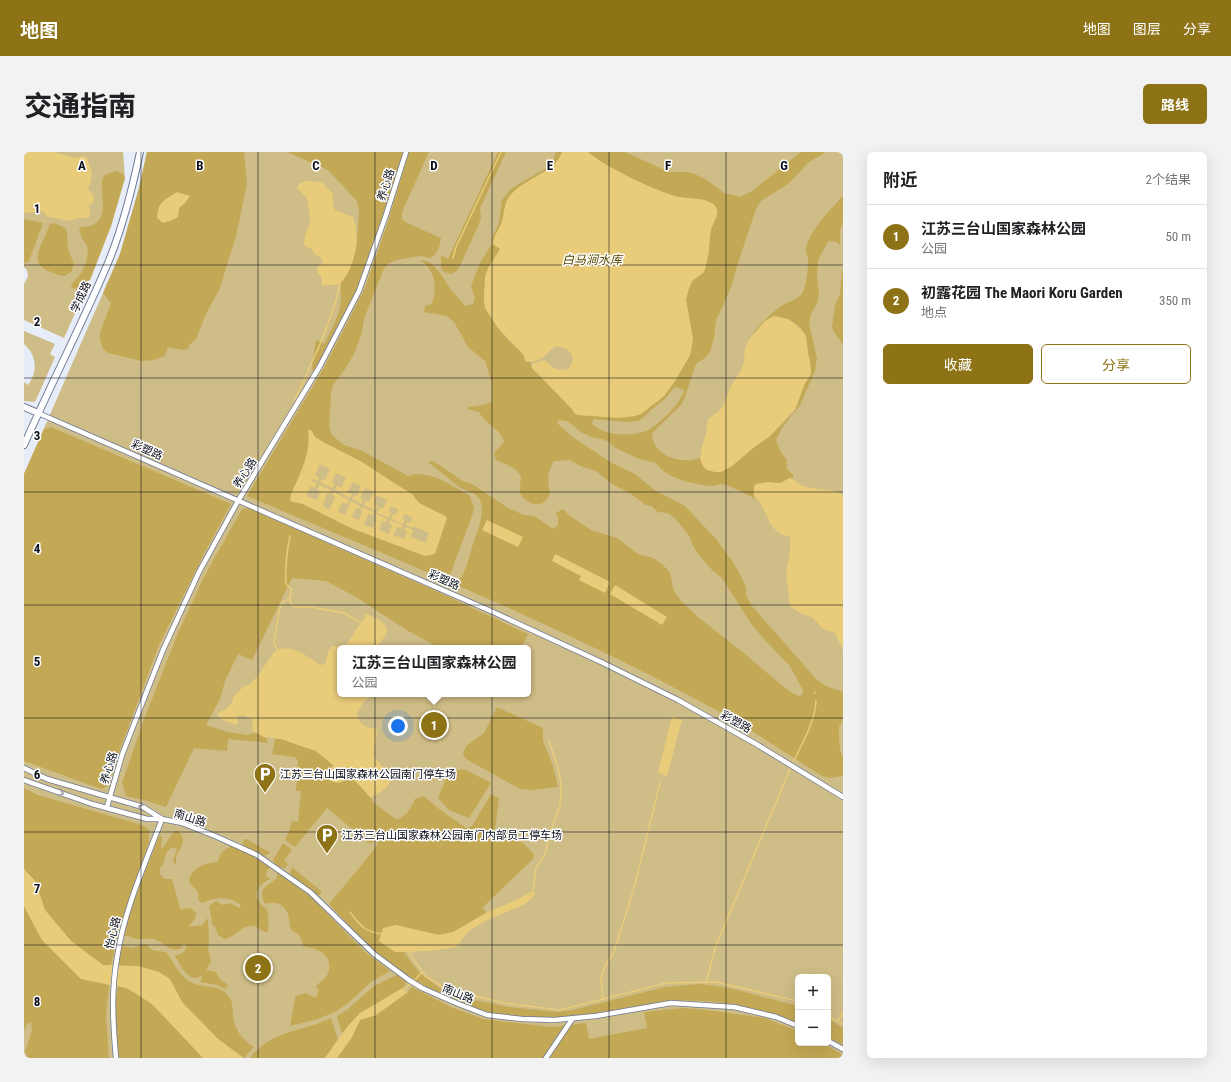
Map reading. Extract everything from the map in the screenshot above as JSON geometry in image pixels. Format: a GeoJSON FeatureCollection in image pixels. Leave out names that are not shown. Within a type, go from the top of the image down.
{"type":"FeatureCollection","features":[{"type":"Feature","properties":{"kind":"street","name":"学成路"},"geometry":{"type":"LineString","coordinates":[[24,445],[108,262],[121,228],[133,185],[140,152]]}},
{"type":"Feature","properties":{"kind":"street","name":"养心路"},"geometry":{"type":"LineString","coordinates":[[107,807],[122,754],[163,650],[199,572],[238,501],[320,366],[359,291],[386,215],[406,152]]}},
{"type":"Feature","properties":{"kind":"street","name":"彩塑路"},"geometry":{"type":"LineString","coordinates":[[24,407],[486,609],[601,662],[678,700],[763,748],[843,797]]}},
{"type":"Feature","properties":{"kind":"street","name":"南山路"},"geometry":{"type":"LineString","coordinates":[[24,768],[47,779],[143,807],[162,819]]}},
{"type":"Feature","properties":{"kind":"street","name":"南山路"},"geometry":{"type":"LineString","coordinates":[[24,780],[92,804],[147,819],[162,819],[182,823],[257,855],[310,892],[374,954],[409,980],[422,988],[456,1004],[487,1015],[554,1020],[596,1016],[671,1003],[734,1007],[776,1017],[795,1025]]}},
{"type":"Feature","properties":{"kind":"street","name":"怡心路"},"geometry":{"type":"LineString","coordinates":[[116,1058],[113,1028],[113,994],[116,959],[131,902],[162,819]]}},
{"type":"Feature","properties":{"kind":"street"},"geometry":{"type":"LineString","coordinates":[[546,1058],[574,1018]]}},
{"type":"Feature","properties":{"kind":"street"},"geometry":{"type":"LineString","coordinates":[[831,1043],[843,1049]]}},
{"type":"Feature","properties":{"kind":"shaded area"},"geometry":{"type":"Polygon","coordinates":[[[24,152],[123,152],[125,178],[111,226],[91,277],[64,338],[24,320],[24,284],[28,276],[27,270],[24,267],[24,152]]]}},
{"type":"Feature","properties":{"kind":"shaded area"},"geometry":{"type":"Polygon","coordinates":[[[147,152],[843,152],[843,1058],[24,1058],[24,474],[120,254],[139,188],[147,152]]]}},
{"type":"Feature","properties":{"kind":"shaded area"},"geometry":{"type":"Polygon","coordinates":[[[147,152],[244,152],[247,184],[236,236],[220,288],[207,312],[196,339],[189,345],[188,349],[182,350],[168,347],[165,356],[153,360],[142,361],[108,353],[103,349],[100,340],[100,333],[111,303],[103,293],[120,254],[139,188],[147,152]]]}},
{"type":"Feature","properties":{"kind":"shaded area"},"geometry":{"type":"Polygon","coordinates":[[[287,152],[404,152],[357,289],[313,374],[312,365],[316,340],[324,344],[340,308],[340,284],[356,251],[359,212],[357,201],[328,170],[287,152]]]}},
{"type":"Feature","properties":{"kind":"shaded area"},"geometry":{"type":"Polygon","coordinates":[[[409,152],[429,152],[402,212],[402,219],[405,222],[441,238],[440,244],[435,254],[431,258],[421,256],[400,259],[389,263],[384,268],[364,319],[361,335],[355,352],[332,388],[329,427],[332,435],[344,445],[362,451],[410,477],[411,475],[419,474],[435,477],[470,496],[474,508],[473,513],[450,575],[452,579],[458,581],[466,569],[481,519],[482,506],[476,495],[459,487],[428,463],[433,461],[463,481],[472,484],[508,508],[524,515],[534,516],[553,529],[558,525],[556,513],[563,509],[570,516],[591,530],[617,538],[638,554],[653,558],[663,565],[670,573],[673,588],[681,601],[698,617],[778,682],[792,693],[799,696],[802,695],[803,690],[790,666],[750,622],[722,578],[712,570],[699,555],[692,544],[690,537],[675,518],[668,513],[658,512],[651,506],[646,505],[631,494],[612,484],[596,471],[580,466],[570,460],[554,461],[551,466],[548,481],[550,494],[546,501],[537,505],[526,500],[522,496],[520,493],[521,476],[516,470],[496,460],[494,453],[504,442],[501,434],[485,420],[479,412],[468,409],[468,407],[492,402],[492,384],[485,361],[468,347],[454,322],[447,316],[424,312],[425,306],[431,304],[433,301],[435,285],[430,270],[419,260],[430,263],[434,266],[465,306],[473,304],[475,298],[471,286],[481,261],[492,244],[492,238],[499,223],[502,200],[512,188],[548,167],[556,152],[562,152],[559,161],[530,180],[504,216],[493,244],[500,249],[486,281],[484,294],[485,305],[495,323],[512,344],[522,353],[525,361],[530,362],[532,368],[572,409],[574,413],[578,415],[613,417],[641,414],[664,396],[675,381],[690,355],[693,339],[686,300],[687,293],[693,280],[701,275],[705,269],[711,229],[717,213],[706,200],[678,197],[658,190],[618,171],[595,158],[588,152],[625,152],[669,172],[687,172],[695,174],[707,180],[724,193],[740,197],[752,191],[801,152],[826,152],[809,162],[788,184],[761,201],[756,209],[732,285],[716,321],[714,338],[710,352],[695,366],[684,400],[679,407],[652,433],[653,441],[657,448],[669,457],[684,460],[700,458],[703,466],[721,472],[732,466],[770,436],[793,413],[797,407],[804,385],[811,374],[807,341],[804,332],[793,322],[774,316],[765,321],[750,338],[771,314],[801,295],[803,292],[808,270],[806,249],[808,242],[821,221],[843,196],[843,222],[840,231],[840,245],[834,241],[828,242],[818,260],[817,276],[819,294],[817,303],[811,314],[809,324],[817,358],[815,371],[800,405],[782,428],[776,440],[787,461],[787,468],[793,475],[793,478],[780,483],[759,483],[754,485],[754,496],[757,499],[723,484],[711,486],[680,480],[667,473],[656,463],[639,459],[614,447],[609,442],[591,437],[581,432],[567,421],[559,420],[557,423],[571,436],[612,463],[635,474],[653,489],[685,506],[716,539],[733,562],[741,576],[746,588],[746,595],[752,606],[817,680],[826,686],[843,692],[843,719],[839,727],[839,736],[840,751],[843,757],[843,776],[830,778],[822,776],[716,710],[543,623],[425,571],[247,496],[325,366],[364,290],[386,228],[409,152]],[[676,387],[665,399],[638,421],[628,422],[595,419],[593,420],[592,424],[604,431],[618,434],[626,435],[646,431],[663,419],[679,401],[684,390],[676,387]],[[308,429],[309,438],[307,455],[291,495],[291,501],[303,504],[351,528],[425,556],[445,516],[419,503],[412,494],[362,462],[321,441],[314,436],[312,431],[308,429]],[[555,554],[581,576],[579,580],[610,582],[555,554]]]}},
{"type":"Feature","properties":{"kind":"shaded area"},"geometry":{"type":"Polygon","coordinates":[[[498,152],[506,152],[480,208],[481,217],[479,224],[458,270],[451,274],[444,272],[441,268],[441,255],[448,259],[498,152]]]}},
{"type":"Feature","properties":{"kind":"shaded area"},"geometry":{"type":"Polygon","coordinates":[[[117,171],[123,174],[125,178],[111,226],[90,280],[75,289],[71,287],[83,269],[88,253],[87,245],[82,239],[79,229],[81,227],[92,225],[99,220],[103,205],[102,180],[105,175],[117,171]]]}},
{"type":"Feature","properties":{"kind":"shaded area"},"geometry":{"type":"Polygon","coordinates":[[[24,219],[43,223],[29,261],[24,263],[24,219]]]}},
{"type":"Feature","properties":{"kind":"shaded area"},"geometry":{"type":"Polygon","coordinates":[[[54,223],[65,228],[67,232],[68,249],[74,264],[71,272],[64,276],[43,268],[39,263],[38,258],[39,251],[50,224],[54,223]]]}},
{"type":"Feature","properties":{"kind":"shaded area"},"geometry":{"type":"Polygon","coordinates":[[[842,271],[843,345],[832,327],[835,305],[840,294],[842,271]]]}},
{"type":"Feature","properties":{"kind":"shaded area"},"geometry":{"type":"Polygon","coordinates":[[[24,331],[55,344],[50,354],[55,357],[34,402],[24,401],[24,382],[28,385],[35,369],[35,364],[32,353],[24,344],[24,331]]]}},
{"type":"Feature","properties":{"kind":"shaded area"},"geometry":{"type":"Polygon","coordinates":[[[51,427],[231,504],[206,550],[159,645],[106,787],[101,789],[24,761],[24,474],[44,429],[51,427]]]}},
{"type":"Feature","properties":{"kind":"shaded area"},"geometry":{"type":"Polygon","coordinates":[[[249,508],[436,591],[528,634],[522,645],[434,645],[408,631],[356,597],[326,581],[292,578],[252,660],[238,654],[225,681],[220,699],[206,725],[228,732],[247,735],[256,733],[266,738],[268,743],[228,739],[227,751],[194,748],[166,807],[126,796],[122,783],[143,722],[178,633],[204,577],[242,509],[249,508]]]}},
{"type":"Feature","properties":{"kind":"shaded area"},"geometry":{"type":"Polygon","coordinates":[[[497,707],[543,728],[543,741],[553,766],[558,787],[531,790],[520,789],[466,759],[463,753],[466,746],[484,733],[497,707]]]}},
{"type":"Feature","properties":{"kind":"shaded area"},"geometry":{"type":"Polygon","coordinates":[[[275,739],[281,739],[316,751],[334,765],[327,778],[330,781],[346,777],[353,779],[374,803],[397,820],[408,811],[415,799],[424,796],[439,809],[466,828],[472,826],[491,794],[499,798],[495,831],[523,843],[534,854],[533,859],[482,908],[486,913],[454,932],[439,935],[424,932],[395,952],[404,952],[418,971],[443,991],[479,1001],[509,1007],[557,1012],[573,1010],[665,987],[699,984],[734,989],[795,1005],[795,1022],[737,1005],[689,1000],[644,1005],[571,1017],[524,1017],[500,1014],[479,1009],[444,996],[417,982],[381,957],[329,904],[378,844],[374,841],[370,844],[327,808],[295,847],[285,840],[292,821],[298,822],[301,791],[296,791],[298,761],[295,757],[272,754],[275,739]]]}},
{"type":"Feature","properties":{"kind":"shaded area"},"geometry":{"type":"Polygon","coordinates":[[[464,769],[491,783],[469,818],[449,810],[438,798],[448,774],[464,769]]]}},
{"type":"Feature","properties":{"kind":"shaded area"},"geometry":{"type":"Polygon","coordinates":[[[24,788],[38,795],[144,826],[149,830],[149,843],[121,922],[111,965],[103,965],[71,941],[45,910],[35,881],[24,869],[24,788]]]}},
{"type":"Feature","properties":{"kind":"shaded area"},"geometry":{"type":"Polygon","coordinates":[[[177,830],[181,834],[183,841],[177,854],[176,865],[173,861],[177,849],[174,847],[167,852],[160,869],[160,874],[164,879],[172,879],[180,909],[191,908],[196,913],[195,919],[189,927],[202,925],[208,918],[208,951],[211,962],[206,970],[216,972],[220,979],[228,985],[225,989],[217,985],[200,982],[203,975],[194,978],[186,973],[175,956],[184,952],[186,944],[183,944],[182,948],[174,950],[152,938],[140,939],[123,936],[133,903],[158,838],[160,836],[162,837],[161,847],[163,848],[171,835],[177,830]]]}},
{"type":"Feature","properties":{"kind":"shaded area"},"geometry":{"type":"Polygon","coordinates":[[[245,839],[271,853],[263,856],[244,846],[242,844],[245,839]]]}},
{"type":"Feature","properties":{"kind":"shaded area"},"geometry":{"type":"Polygon","coordinates":[[[283,843],[292,850],[284,860],[288,864],[285,868],[278,866],[273,860],[283,843]]]}},
{"type":"Feature","properties":{"kind":"shaded area"},"geometry":{"type":"Polygon","coordinates":[[[232,845],[271,867],[266,874],[266,876],[270,879],[263,883],[258,889],[256,896],[267,910],[268,931],[265,932],[254,926],[250,926],[225,939],[218,935],[215,926],[213,927],[209,906],[216,901],[223,905],[230,903],[239,908],[241,905],[232,900],[222,898],[202,903],[198,900],[198,893],[189,881],[190,876],[196,869],[208,863],[217,862],[222,852],[232,845]]]}},
{"type":"Feature","properties":{"kind":"shaded area"},"geometry":{"type":"Polygon","coordinates":[[[292,867],[322,892],[320,895],[292,876],[290,873],[292,867]]]}},
{"type":"Feature","properties":{"kind":"shaded area"},"geometry":{"type":"Polygon","coordinates":[[[277,871],[312,898],[364,951],[390,971],[371,982],[348,1003],[335,1012],[318,1019],[290,1026],[296,996],[305,993],[316,998],[319,989],[316,988],[328,974],[329,963],[324,954],[317,950],[303,946],[302,940],[298,934],[290,928],[287,911],[281,905],[274,903],[265,904],[262,894],[264,888],[277,878],[277,871]]]}},
{"type":"Feature","properties":{"kind":"shaded area"},"geometry":{"type":"Polygon","coordinates":[[[24,906],[42,940],[81,979],[109,985],[106,1015],[109,1058],[28,1058],[25,1051],[32,1031],[31,1022],[27,1024],[24,1031],[24,906]]]}},
{"type":"Feature","properties":{"kind":"shaded area"},"geometry":{"type":"Polygon","coordinates":[[[146,944],[152,950],[166,952],[179,971],[189,981],[221,990],[229,997],[232,1002],[234,1022],[240,1035],[246,1042],[254,1047],[244,1058],[217,1038],[182,1002],[170,979],[118,965],[121,946],[132,948],[146,944]]]}},
{"type":"Feature","properties":{"kind":"shaded area"},"geometry":{"type":"Polygon","coordinates":[[[397,975],[406,982],[405,986],[376,1005],[360,1013],[342,1034],[337,1016],[347,1010],[374,986],[397,975]]]}},
{"type":"Feature","properties":{"kind":"shaded area"},"geometry":{"type":"Polygon","coordinates":[[[118,986],[130,990],[153,1006],[175,1027],[203,1058],[117,1058],[114,994],[117,994],[118,986]]]}},
{"type":"Feature","properties":{"kind":"shaded area"},"geometry":{"type":"Polygon","coordinates":[[[412,987],[451,1007],[483,1019],[552,1027],[586,1023],[589,1039],[647,1028],[644,1012],[683,1008],[765,1018],[795,1030],[795,1046],[828,1046],[843,1055],[843,1058],[337,1058],[352,1037],[360,1020],[376,1015],[408,992],[412,987]]]}},
{"type":"Feature","properties":{"kind":"shaded area"},"geometry":{"type":"Polygon","coordinates":[[[331,1018],[338,1039],[325,1058],[250,1058],[258,1049],[277,1037],[331,1018]]]}},
{"type":"Feature","properties":{"kind":"shaded area"},"geometry":{"type":"Polygon","coordinates":[[[831,1021],[843,1028],[843,1045],[831,1039],[831,1021]]]}},
{"type":"Feature","properties":{"kind":"water"},"geometry":{"type":"Polygon","coordinates":[[[24,152],[53,152],[74,158],[84,156],[87,158],[92,173],[88,189],[93,195],[94,199],[89,206],[90,215],[88,218],[78,218],[68,221],[47,216],[43,211],[24,212],[24,152]]]}},
{"type":"Feature","properties":{"kind":"water","name":"白马涧水库"},"geometry":{"type":"Polygon","coordinates":[[[562,152],[588,152],[595,158],[645,185],[679,197],[701,199],[711,203],[717,210],[717,215],[710,232],[708,256],[704,272],[693,280],[686,300],[693,339],[690,355],[675,381],[664,396],[641,414],[635,416],[619,418],[578,415],[574,413],[572,409],[532,368],[532,364],[544,360],[556,369],[567,369],[573,361],[571,354],[565,348],[555,347],[538,360],[530,362],[525,361],[524,355],[498,328],[485,308],[485,277],[488,268],[500,249],[493,244],[493,241],[503,219],[507,200],[520,187],[552,167],[562,152]]]}},
{"type":"Feature","properties":{"kind":"water"},"geometry":{"type":"Polygon","coordinates":[[[306,181],[322,182],[333,194],[333,205],[335,210],[353,217],[356,234],[355,252],[353,261],[340,284],[321,286],[322,279],[317,268],[323,262],[321,258],[314,254],[312,249],[306,247],[304,244],[305,235],[310,223],[308,202],[306,197],[297,188],[299,184],[306,181]]]}},
{"type":"Feature","properties":{"kind":"water"},"geometry":{"type":"Polygon","coordinates":[[[177,192],[190,196],[179,208],[178,217],[163,223],[157,218],[160,205],[177,192]]]}},
{"type":"Feature","properties":{"kind":"water"},"geometry":{"type":"Polygon","coordinates":[[[774,316],[788,319],[805,334],[811,374],[805,383],[795,409],[770,436],[732,466],[721,472],[707,470],[703,466],[700,458],[708,419],[718,412],[723,406],[730,388],[741,370],[744,362],[745,348],[750,338],[765,321],[774,316]]]}},
{"type":"Feature","properties":{"kind":"water"},"geometry":{"type":"Polygon","coordinates":[[[308,429],[312,431],[314,436],[321,441],[362,462],[412,494],[419,503],[445,516],[447,518],[435,554],[425,556],[351,528],[303,504],[290,501],[307,455],[309,438],[308,429]],[[320,464],[315,475],[319,478],[318,481],[313,479],[312,481],[317,483],[315,488],[311,486],[306,496],[317,500],[320,491],[317,490],[319,485],[331,490],[330,493],[327,493],[323,506],[329,510],[335,497],[332,495],[334,492],[349,500],[347,504],[342,502],[338,512],[345,515],[351,501],[360,506],[359,509],[356,508],[352,517],[359,520],[362,511],[360,509],[362,507],[374,512],[372,515],[368,514],[364,525],[373,528],[377,518],[375,517],[376,514],[387,519],[386,522],[382,521],[379,530],[389,534],[392,525],[389,523],[390,520],[403,525],[402,528],[397,527],[393,535],[404,539],[407,532],[404,530],[405,527],[413,530],[411,537],[426,543],[429,533],[414,526],[413,528],[406,525],[407,522],[410,523],[413,518],[405,514],[402,518],[405,520],[403,524],[391,519],[393,514],[396,515],[398,509],[391,506],[389,518],[377,513],[380,507],[383,508],[387,500],[377,495],[374,504],[378,506],[375,511],[364,505],[365,501],[369,502],[374,492],[365,488],[360,498],[363,500],[361,504],[352,499],[355,495],[357,496],[361,486],[353,482],[347,492],[352,494],[350,498],[335,490],[337,486],[341,488],[346,478],[336,473],[332,482],[335,484],[332,488],[320,482],[322,479],[325,480],[330,469],[320,464]]]}},
{"type":"Feature","properties":{"kind":"water"},"geometry":{"type":"Polygon","coordinates":[[[790,478],[794,479],[803,486],[834,491],[843,495],[843,650],[835,633],[823,629],[812,617],[806,616],[790,606],[786,572],[790,551],[790,537],[780,533],[774,528],[758,500],[754,496],[754,488],[756,484],[768,482],[780,483],[790,478]]]}},
{"type":"Feature","properties":{"kind":"water"},"geometry":{"type":"Polygon","coordinates":[[[487,520],[523,537],[518,547],[482,530],[487,520]]]}},
{"type":"Feature","properties":{"kind":"water"},"geometry":{"type":"Polygon","coordinates":[[[555,554],[610,582],[605,593],[579,580],[581,576],[552,561],[555,554]]]}},
{"type":"Feature","properties":{"kind":"water"},"geometry":{"type":"Polygon","coordinates":[[[615,585],[667,617],[662,625],[610,594],[615,585]]]}},
{"type":"Feature","properties":{"kind":"water"},"geometry":{"type":"Polygon","coordinates":[[[366,614],[376,618],[386,625],[387,632],[378,645],[346,645],[358,626],[362,623],[366,614]]]}},
{"type":"Feature","properties":{"kind":"water"},"geometry":{"type":"Polygon","coordinates":[[[332,646],[337,646],[337,697],[369,697],[360,707],[357,716],[363,725],[376,729],[377,732],[374,756],[390,777],[387,787],[371,798],[356,782],[350,778],[346,777],[342,782],[332,782],[329,780],[327,778],[333,765],[316,751],[281,739],[264,737],[253,731],[252,720],[244,715],[237,716],[237,725],[222,720],[217,714],[222,710],[224,711],[232,703],[233,697],[244,686],[249,685],[257,677],[274,652],[286,648],[292,649],[304,654],[320,665],[325,664],[328,652],[332,646]]]}},
{"type":"Feature","properties":{"kind":"water"},"geometry":{"type":"Polygon","coordinates":[[[672,716],[682,720],[667,776],[658,773],[672,716]]]}},
{"type":"Feature","properties":{"kind":"water"},"geometry":{"type":"Polygon","coordinates":[[[24,869],[35,881],[45,910],[71,941],[103,965],[138,966],[159,972],[170,979],[182,1002],[217,1038],[243,1058],[203,1058],[152,1004],[127,988],[81,979],[42,940],[24,906],[24,869]]]}},
{"type":"Feature","properties":{"kind":"water"},"geometry":{"type":"Polygon","coordinates":[[[533,891],[535,894],[534,896],[525,904],[485,921],[469,931],[456,947],[431,951],[395,952],[379,941],[383,928],[396,925],[439,935],[453,932],[486,913],[533,891]]]}},
{"type":"Feature","properties":{"kind":"water"},"geometry":{"type":"Polygon","coordinates":[[[401,989],[408,992],[376,1015],[360,1020],[352,1037],[337,1058],[325,1058],[347,1027],[360,1013],[401,989]]]}},
{"type":"Feature","properties":{"kind":"waterway"},"geometry":{"type":"LineString","coordinates":[[453,258],[456,247],[501,152]]}},
{"type":"Feature","properties":{"kind":"waterway"},"geometry":{"type":"LineString","coordinates":[[295,400],[328,325],[340,284]]}},
{"type":"Feature","properties":{"kind":"waterway"},"geometry":{"type":"LineString","coordinates":[[290,536],[286,560],[286,584],[291,589],[290,602],[293,606],[311,607],[344,613],[362,623]]}},
{"type":"Feature","properties":{"kind":"waterway"},"geometry":{"type":"LineString","coordinates":[[278,650],[274,644],[279,611],[282,603],[290,599]]}},
{"type":"Feature","properties":{"kind":"waterway"},"geometry":{"type":"LineString","coordinates":[[794,761],[811,724],[816,701]]}},
{"type":"Feature","properties":{"kind":"waterway"},"geometry":{"type":"LineString","coordinates":[[533,891],[536,868],[545,854],[553,824],[560,806],[561,783],[558,768],[549,741]]}},
{"type":"Feature","properties":{"kind":"waterway"},"geometry":{"type":"LineString","coordinates":[[706,983],[715,948],[790,769]]}},
{"type":"Feature","properties":{"kind":"waterway"},"geometry":{"type":"LineString","coordinates":[[603,1000],[601,979],[605,966],[614,952],[634,888],[660,783]]}},
{"type":"Feature","properties":{"kind":"waterway"},"geometry":{"type":"LineString","coordinates":[[350,912],[364,928],[372,932],[383,934]]}},
{"type":"Feature","properties":{"kind":"waterway"},"geometry":{"type":"LineString","coordinates":[[408,951],[425,976],[446,989],[504,1003],[560,1010],[666,983],[716,982],[795,1000]]}},
{"type":"Feature","properties":{"kind":"waterway"},"geometry":{"type":"LineString","coordinates":[[414,981],[422,972]]}},
{"type":"Feature","properties":{"kind":"waterway"},"geometry":{"type":"LineString","coordinates":[[404,990],[411,983]]}},
{"type":"Feature","properties":{"kind":"waterway"},"geometry":{"type":"LineString","coordinates":[[838,1021],[843,1012]]}},
{"type":"Feature","properties":{"kind":"waterway"},"geometry":{"type":"LineString","coordinates":[[831,1018],[843,1024]]}},
{"type":"Feature","properties":{"kind":"place","name":"江苏三台山国家森林公园"},"geometry":{"type":"Point","coordinates":[434,725]}},
{"type":"Feature","properties":{"kind":"place","name":"江苏三台山国家森林公园南门停车场"},"geometry":{"type":"Point","coordinates":[265,794]}},
{"type":"Feature","properties":{"kind":"place","name":"江苏三台山国家森林公园南门内部员工停车场"},"geometry":{"type":"Point","coordinates":[327,854]}},
{"type":"Feature","properties":{"kind":"place","name":"初露花园 The Maori Koru Garden"},"geometry":{"type":"Point","coordinates":[258,968]}}]}
